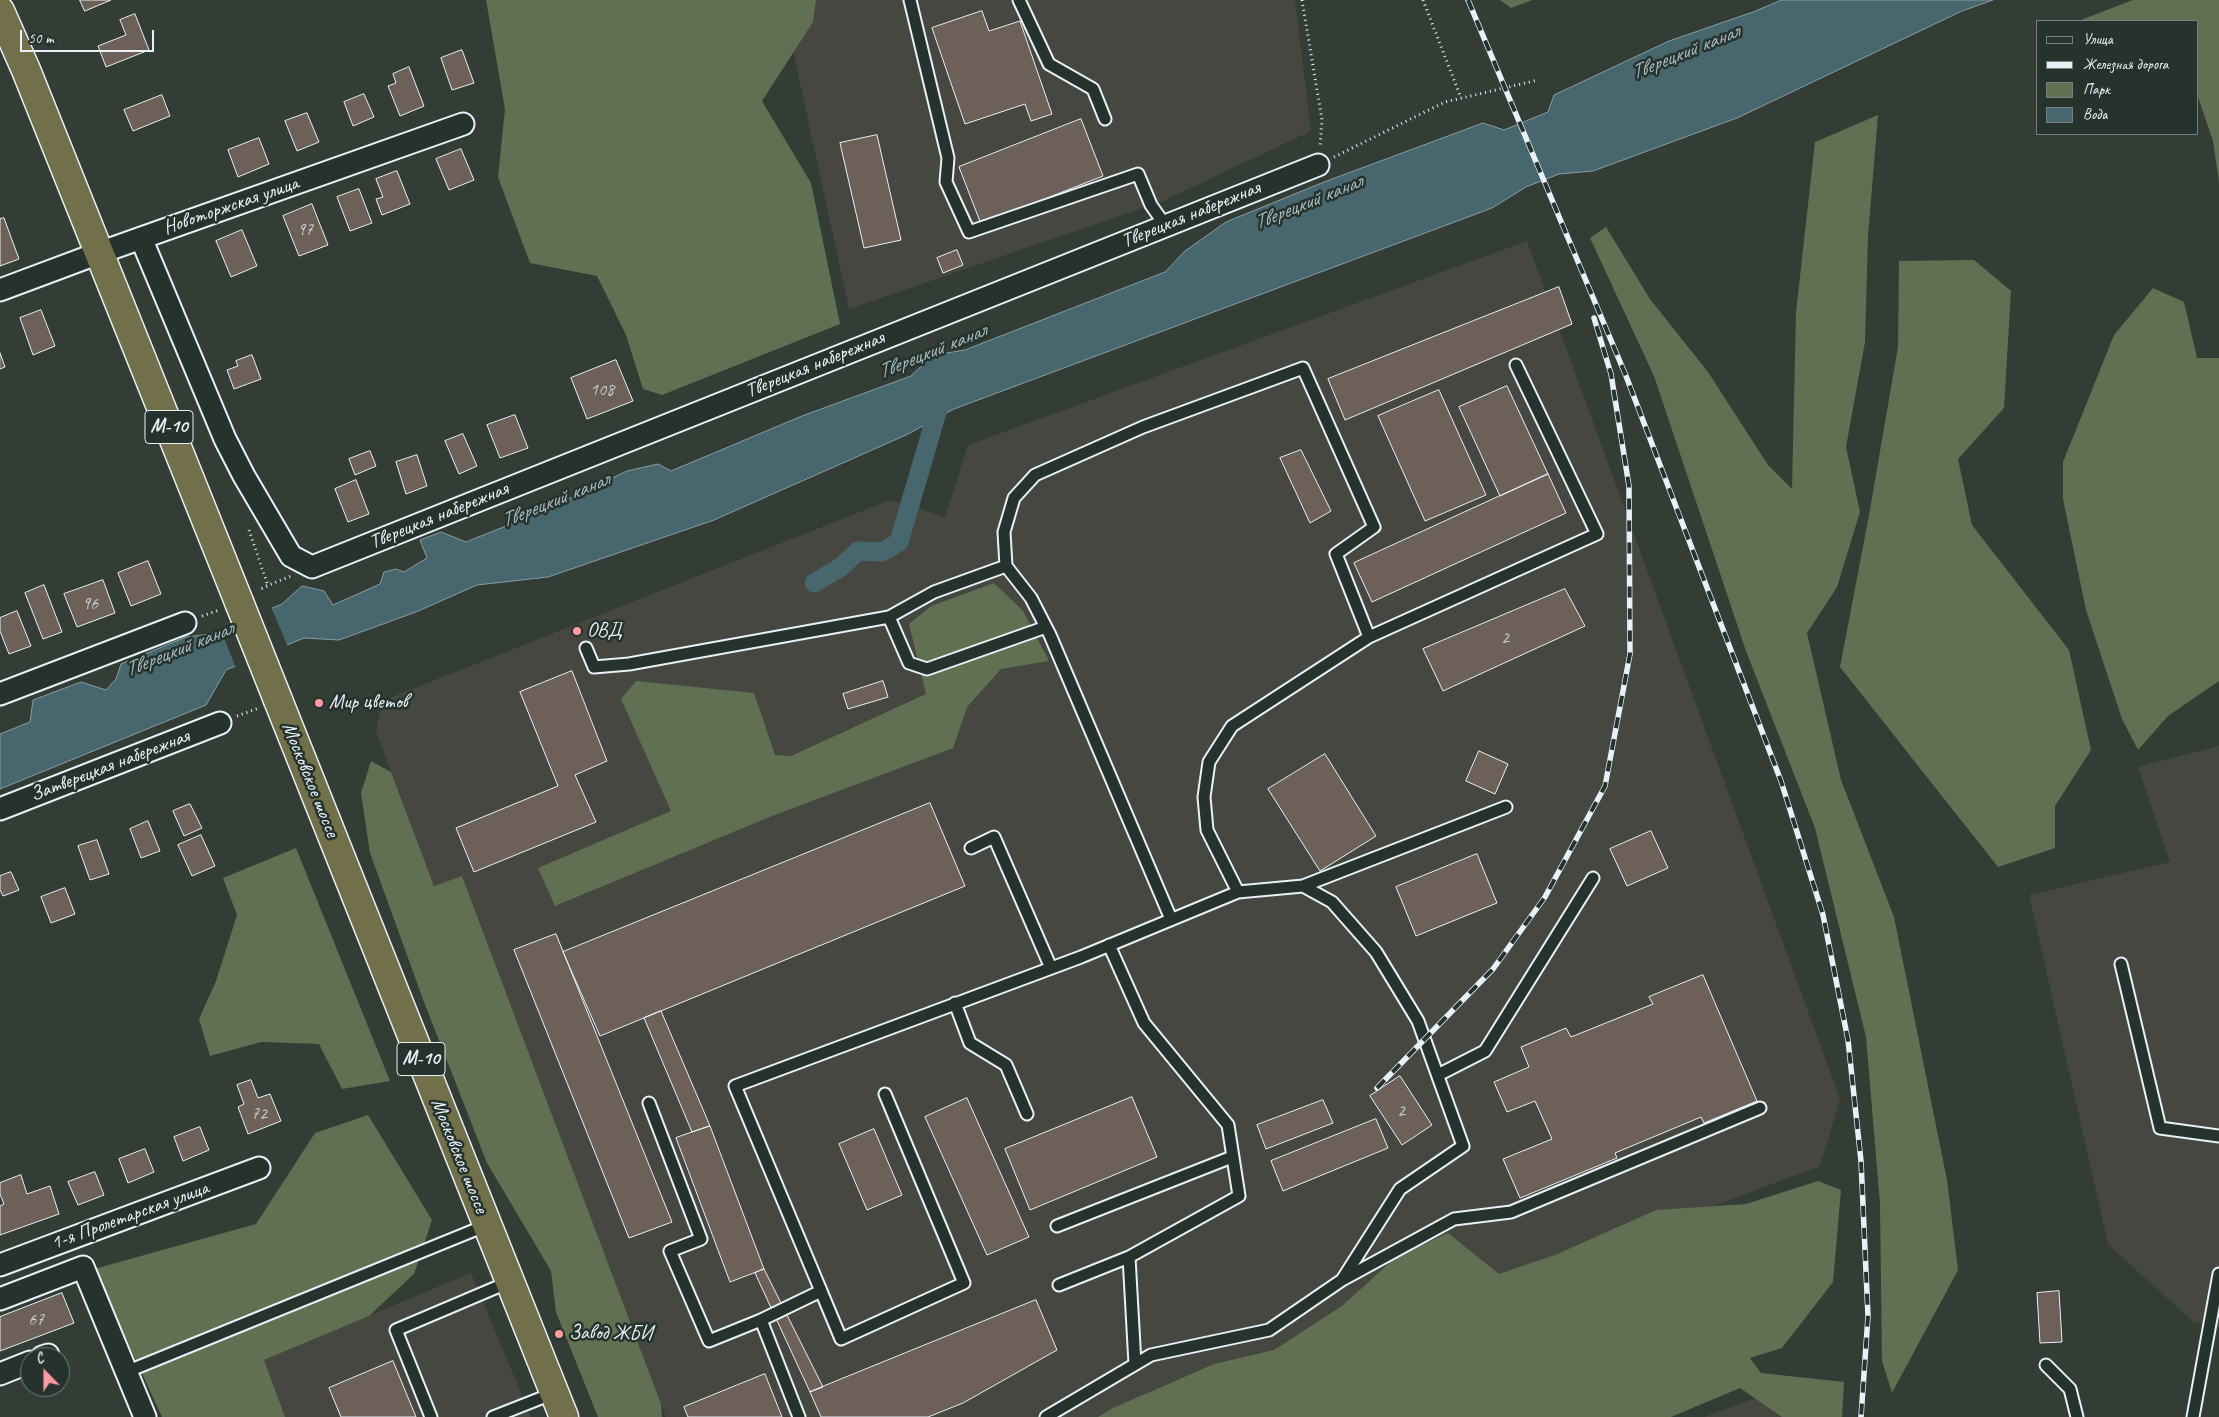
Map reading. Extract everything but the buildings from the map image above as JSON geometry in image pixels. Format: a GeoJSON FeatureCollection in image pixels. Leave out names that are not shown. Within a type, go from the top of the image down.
{"type":"FeatureCollection","features":[{"type":"Feature","properties":{"kind":"highway","name":"М-10"},"geometry":{"type":"LineString","coordinates":[[0,11],[26,70],[99,252],[249,595],[269,704]]}},
{"type":"Feature","properties":{"kind":"highway","name":"Московское шоссе"},"geometry":{"type":"LineString","coordinates":[[269,704],[487,1225],[559,1405]]}},
{"type":"Feature","properties":{"kind":"street","name":"Новоторжская улица"},"geometry":{"type":"LineString","coordinates":[[0,290],[99,252],[463,124]]}},
{"type":"Feature","properties":{"kind":"street","name":"Тверецкая набережная"},"geometry":{"type":"LineString","coordinates":[[312,567],[1318,165]]}},
{"type":"Feature","properties":{"kind":"street"},"geometry":{"type":"LineString","coordinates":[[141,238],[225,439],[244,476],[291,556],[312,567]]}},
{"type":"Feature","properties":{"kind":"street"},"geometry":{"type":"LineString","coordinates":[[0,694],[185,623]]}},
{"type":"Feature","properties":{"kind":"street","name":"Затверецкая набережная"},"geometry":{"type":"LineString","coordinates":[[0,809],[220,723]]}},
{"type":"Feature","properties":{"kind":"street","name":"1-я Пролетарская улица"},"geometry":{"type":"LineString","coordinates":[[0,1264],[259,1168]]}},
{"type":"Feature","properties":{"kind":"street"},"geometry":{"type":"LineString","coordinates":[[0,1299],[83,1267],[145,1417]]}},
{"type":"Feature","properties":{"kind":"street"},"geometry":{"type":"LineString","coordinates":[[0,1374],[20,1366]]}},
{"type":"Feature","properties":{"kind":"lane"},"geometry":{"type":"LineString","coordinates":[[910,0],[948,158],[946,182],[969,232],[1138,174],[1151,205],[1166,225]]}},
{"type":"Feature","properties":{"kind":"lane"},"geometry":{"type":"LineString","coordinates":[[1018,0],[1049,64],[1093,89],[1105,118]]}},
{"type":"Feature","properties":{"kind":"lane"},"geometry":{"type":"LineString","coordinates":[[1238,892],[1207,830],[1204,796],[1209,762],[1232,726],[1369,637],[1597,534],[1516,365]]}},
{"type":"Feature","properties":{"kind":"lane"},"geometry":{"type":"LineString","coordinates":[[1172,919],[1046,627],[1030,598],[1006,566],[1004,532],[1014,498],[1036,475],[1143,427],[1303,368],[1374,527],[1336,554],[1369,637]]}},
{"type":"Feature","properties":{"kind":"lane"},"geometry":{"type":"LineString","coordinates":[[586,648],[594,667],[629,664],[890,617],[934,592],[1006,566]]}},
{"type":"Feature","properties":{"kind":"lane"},"geometry":{"type":"LineString","coordinates":[[890,617],[909,663],[927,669],[1046,627]]}},
{"type":"Feature","properties":{"kind":"lane"},"geometry":{"type":"LineString","coordinates":[[885,1094],[964,1283],[841,1339],[735,1086],[1051,968],[1238,892],[1303,886],[1506,808]]}},
{"type":"Feature","properties":{"kind":"lane"},"geometry":{"type":"LineString","coordinates":[[971,848],[994,837],[1051,968]]}},
{"type":"Feature","properties":{"kind":"lane"},"geometry":{"type":"LineString","coordinates":[[1438,1075],[1485,1051],[1593,878]]}},
{"type":"Feature","properties":{"kind":"lane"},"geometry":{"type":"LineString","coordinates":[[1303,886],[1332,902],[1376,952],[1418,1021],[1463,1146],[1400,1189],[1342,1280]]}},
{"type":"Feature","properties":{"kind":"lane"},"geometry":{"type":"LineString","coordinates":[[1059,1285],[1129,1257],[1239,1196],[1228,1125],[1144,1023],[1108,945]]}},
{"type":"Feature","properties":{"kind":"lane"},"geometry":{"type":"LineString","coordinates":[[2121,964],[2160,1128],[2219,1136]]}},
{"type":"Feature","properties":{"kind":"lane"},"geometry":{"type":"LineString","coordinates":[[955,1003],[970,1043],[1006,1065],[1027,1114]]}},
{"type":"Feature","properties":{"kind":"lane"},"geometry":{"type":"LineString","coordinates":[[649,1103],[701,1239],[670,1251],[708,1341],[761,1320],[822,1291]]}},
{"type":"Feature","properties":{"kind":"lane"},"geometry":{"type":"LineString","coordinates":[[1046,1417],[1151,1355],[1268,1330],[1342,1280],[1454,1219],[1511,1212],[1760,1108]]}},
{"type":"Feature","properties":{"kind":"lane"},"geometry":{"type":"LineString","coordinates":[[1057,1226],[1232,1157]]}},
{"type":"Feature","properties":{"kind":"lane"},"geometry":{"type":"LineString","coordinates":[[126,1372],[487,1225]]}},
{"type":"Feature","properties":{"kind":"lane"},"geometry":{"type":"LineString","coordinates":[[1129,1257],[1135,1364]]}},
{"type":"Feature","properties":{"kind":"lane"},"geometry":{"type":"LineString","coordinates":[[2193,1417],[2219,1274]]}},
{"type":"Feature","properties":{"kind":"lane"},"geometry":{"type":"LineString","coordinates":[[431,1417],[396,1330],[509,1282]]}},
{"type":"Feature","properties":{"kind":"lane"},"geometry":{"type":"LineString","coordinates":[[761,1320],[799,1417]]}},
{"type":"Feature","properties":{"kind":"lane"},"geometry":{"type":"LineString","coordinates":[[2046,1365],[2070,1390],[2076,1417]]}},
{"type":"Feature","properties":{"kind":"lane"},"geometry":{"type":"LineString","coordinates":[[492,1417],[559,1405]]}},
{"type":"Feature","properties":{"kind":"path"},"geometry":{"type":"LineString","coordinates":[[1302,0],[1322,120],[1318,165]]}},
{"type":"Feature","properties":{"kind":"path"},"geometry":{"type":"LineString","coordinates":[[1423,0],[1462,98]]}},
{"type":"Feature","properties":{"kind":"path"},"geometry":{"type":"LineString","coordinates":[[1318,165],[1444,102],[1538,80]]}},
{"type":"Feature","properties":{"kind":"path"},"geometry":{"type":"LineString","coordinates":[[250,530],[268,586]]}},
{"type":"Feature","properties":{"kind":"path"},"geometry":{"type":"LineString","coordinates":[[249,595],[312,567]]}},
{"type":"Feature","properties":{"kind":"path"},"geometry":{"type":"LineString","coordinates":[[249,595],[268,586]]}},
{"type":"Feature","properties":{"kind":"path"},"geometry":{"type":"LineString","coordinates":[[220,723],[269,704]]}},
{"type":"Feature","properties":{"kind":"shaded area"},"geometry":{"type":"Polygon","coordinates":[[[782,0],[1295,0],[1311,131],[1163,201],[849,309],[782,0]]]}},
{"type":"Feature","properties":{"kind":"shaded area"},"geometry":{"type":"Polygon","coordinates":[[[1527,241],[1840,1099],[1820,1166],[1150,1417],[666,1417],[462,876],[434,887],[376,731],[382,701],[890,500],[945,517],[968,445],[1527,241]]]}},
{"type":"Feature","properties":{"kind":"shaded area"},"geometry":{"type":"Polygon","coordinates":[[[2219,746],[2219,1327],[2193,1322],[2108,1244],[2029,895],[2170,862],[2138,767],[2219,746]]]}},
{"type":"Feature","properties":{"kind":"shaded area"},"geometry":{"type":"Polygon","coordinates":[[[471,1273],[531,1417],[285,1417],[263,1360],[471,1273]]]}},
{"type":"Feature","properties":{"kind":"shaded area"},"geometry":{"type":"Polygon","coordinates":[[[1813,1377],[1812,1417],[1704,1417],[1813,1377]]]}},
{"type":"Feature","properties":{"kind":"green space"},"geometry":{"type":"Polygon","coordinates":[[[486,0],[816,0],[813,22],[762,101],[811,183],[840,324],[662,395],[643,389],[626,335],[597,276],[530,263],[498,177],[505,109],[486,0]]]}},
{"type":"Feature","properties":{"kind":"green space"},"geometry":{"type":"Polygon","coordinates":[[[1500,0],[1532,0],[1511,8],[1500,0]]]}},
{"type":"Feature","properties":{"kind":"green space"},"geometry":{"type":"Polygon","coordinates":[[[2133,0],[2219,0],[2219,182],[2213,141],[2199,100],[2199,20],[2081,20],[2133,0]]]}},
{"type":"Feature","properties":{"kind":"green space"},"geometry":{"type":"Polygon","coordinates":[[[1878,115],[1868,236],[1865,342],[1846,447],[1860,512],[1837,587],[1807,633],[1841,780],[1894,917],[1947,1180],[1958,1270],[1892,1393],[1882,1361],[1880,1204],[1866,1037],[1815,828],[1746,651],[1654,376],[1590,238],[1606,227],[1650,299],[1708,372],[1768,465],[1792,489],[1796,312],[1815,142],[1878,115]]]}},
{"type":"Feature","properties":{"kind":"green space"},"geometry":{"type":"Polygon","coordinates":[[[1974,260],[2011,291],[2004,408],[1958,459],[1972,525],[2069,650],[2091,750],[2055,806],[2055,848],[1998,867],[1840,667],[1898,347],[1899,261],[1974,260]]]}},
{"type":"Feature","properties":{"kind":"green space"},"geometry":{"type":"Polygon","coordinates":[[[2153,288],[2184,302],[2197,358],[2219,358],[2219,681],[2168,716],[2138,750],[2122,719],[2086,610],[2063,499],[2063,462],[2114,335],[2153,288]]]}},
{"type":"Feature","properties":{"kind":"green space"},"geometry":{"type":"Polygon","coordinates":[[[994,583],[1023,611],[1049,661],[1001,669],[967,707],[953,748],[772,816],[555,906],[538,868],[671,811],[621,699],[636,681],[754,693],[775,755],[791,756],[926,694],[909,624],[931,606],[994,583]]]}},
{"type":"Feature","properties":{"kind":"green space"},"geometry":{"type":"Polygon","coordinates":[[[371,761],[391,772],[434,886],[462,876],[661,1404],[662,1417],[598,1417],[556,1312],[551,1271],[487,1163],[424,1002],[370,853],[361,793],[371,761]]]}},
{"type":"Feature","properties":{"kind":"green space"},"geometry":{"type":"Polygon","coordinates":[[[296,848],[390,1081],[342,1089],[319,1044],[261,1042],[210,1056],[199,1019],[216,981],[237,915],[223,878],[296,848]]]}},
{"type":"Feature","properties":{"kind":"green space"},"geometry":{"type":"Polygon","coordinates":[[[368,1115],[432,1220],[414,1274],[369,1316],[264,1360],[285,1417],[162,1417],[94,1269],[256,1224],[315,1133],[368,1115]]]}},
{"type":"Feature","properties":{"kind":"green space"},"geometry":{"type":"Polygon","coordinates":[[[1818,1181],[1841,1190],[1833,1282],[1782,1348],[1750,1358],[1761,1373],[1844,1382],[1842,1417],[1782,1417],[1740,1388],[1671,1417],[1098,1417],[1113,1408],[1214,1364],[1274,1350],[1342,1306],[1396,1257],[1448,1233],[1499,1274],[1555,1255],[1656,1210],[1746,1204],[1818,1181]]]}},
{"type":"Feature","properties":{"kind":"water","name":"Тверецкий канал"},"geometry":{"type":"Polygon","coordinates":[[[1782,0],[1993,0],[1962,11],[1737,118],[1593,171],[1559,174],[1526,187],[1492,208],[954,409],[906,435],[714,520],[548,577],[477,585],[416,612],[339,640],[304,638],[226,670],[206,705],[0,789],[0,734],[30,722],[33,700],[81,682],[106,690],[116,679],[121,664],[186,637],[211,634],[282,604],[302,586],[324,591],[333,605],[380,584],[384,572],[396,569],[404,572],[427,558],[420,540],[441,532],[466,542],[536,514],[627,471],[658,464],[671,471],[802,416],[911,376],[933,355],[965,350],[1165,272],[1185,251],[1226,222],[1324,182],[1483,123],[1504,130],[1548,112],[1554,95],[1669,41],[1782,0]]]}},
{"type":"Feature","properties":{"kind":"pier"},"geometry":{"type":"Polygon","coordinates":[[[271,607],[288,647],[236,668],[220,628],[271,607]]]}},
{"type":"Feature","properties":{"kind":"waterway"},"geometry":{"type":"LineString","coordinates":[[814,583],[841,567],[858,551],[882,552],[899,542],[942,395]]}},
{"type":"Feature","properties":{"kind":"railway"},"geometry":{"type":"LineString","coordinates":[[1468,0],[1626,376],[1781,781],[1823,915],[1848,1040],[1861,1161],[1868,1316],[1861,1417]]}},
{"type":"Feature","properties":{"kind":"railway"},"geometry":{"type":"LineString","coordinates":[[1377,1088],[1493,969],[1545,897],[1605,786],[1630,654],[1629,486],[1611,374],[1594,318]]}},
{"type":"Feature","properties":{"kind":"place","name":"ОВД"},"geometry":{"type":"Point","coordinates":[577,631]}},
{"type":"Feature","properties":{"kind":"place","name":"Мир цветов"},"geometry":{"type":"Point","coordinates":[319,703]}},
{"type":"Feature","properties":{"kind":"place","name":"Завод ЖБИ"},"geometry":{"type":"Point","coordinates":[559,1334]}}]}
